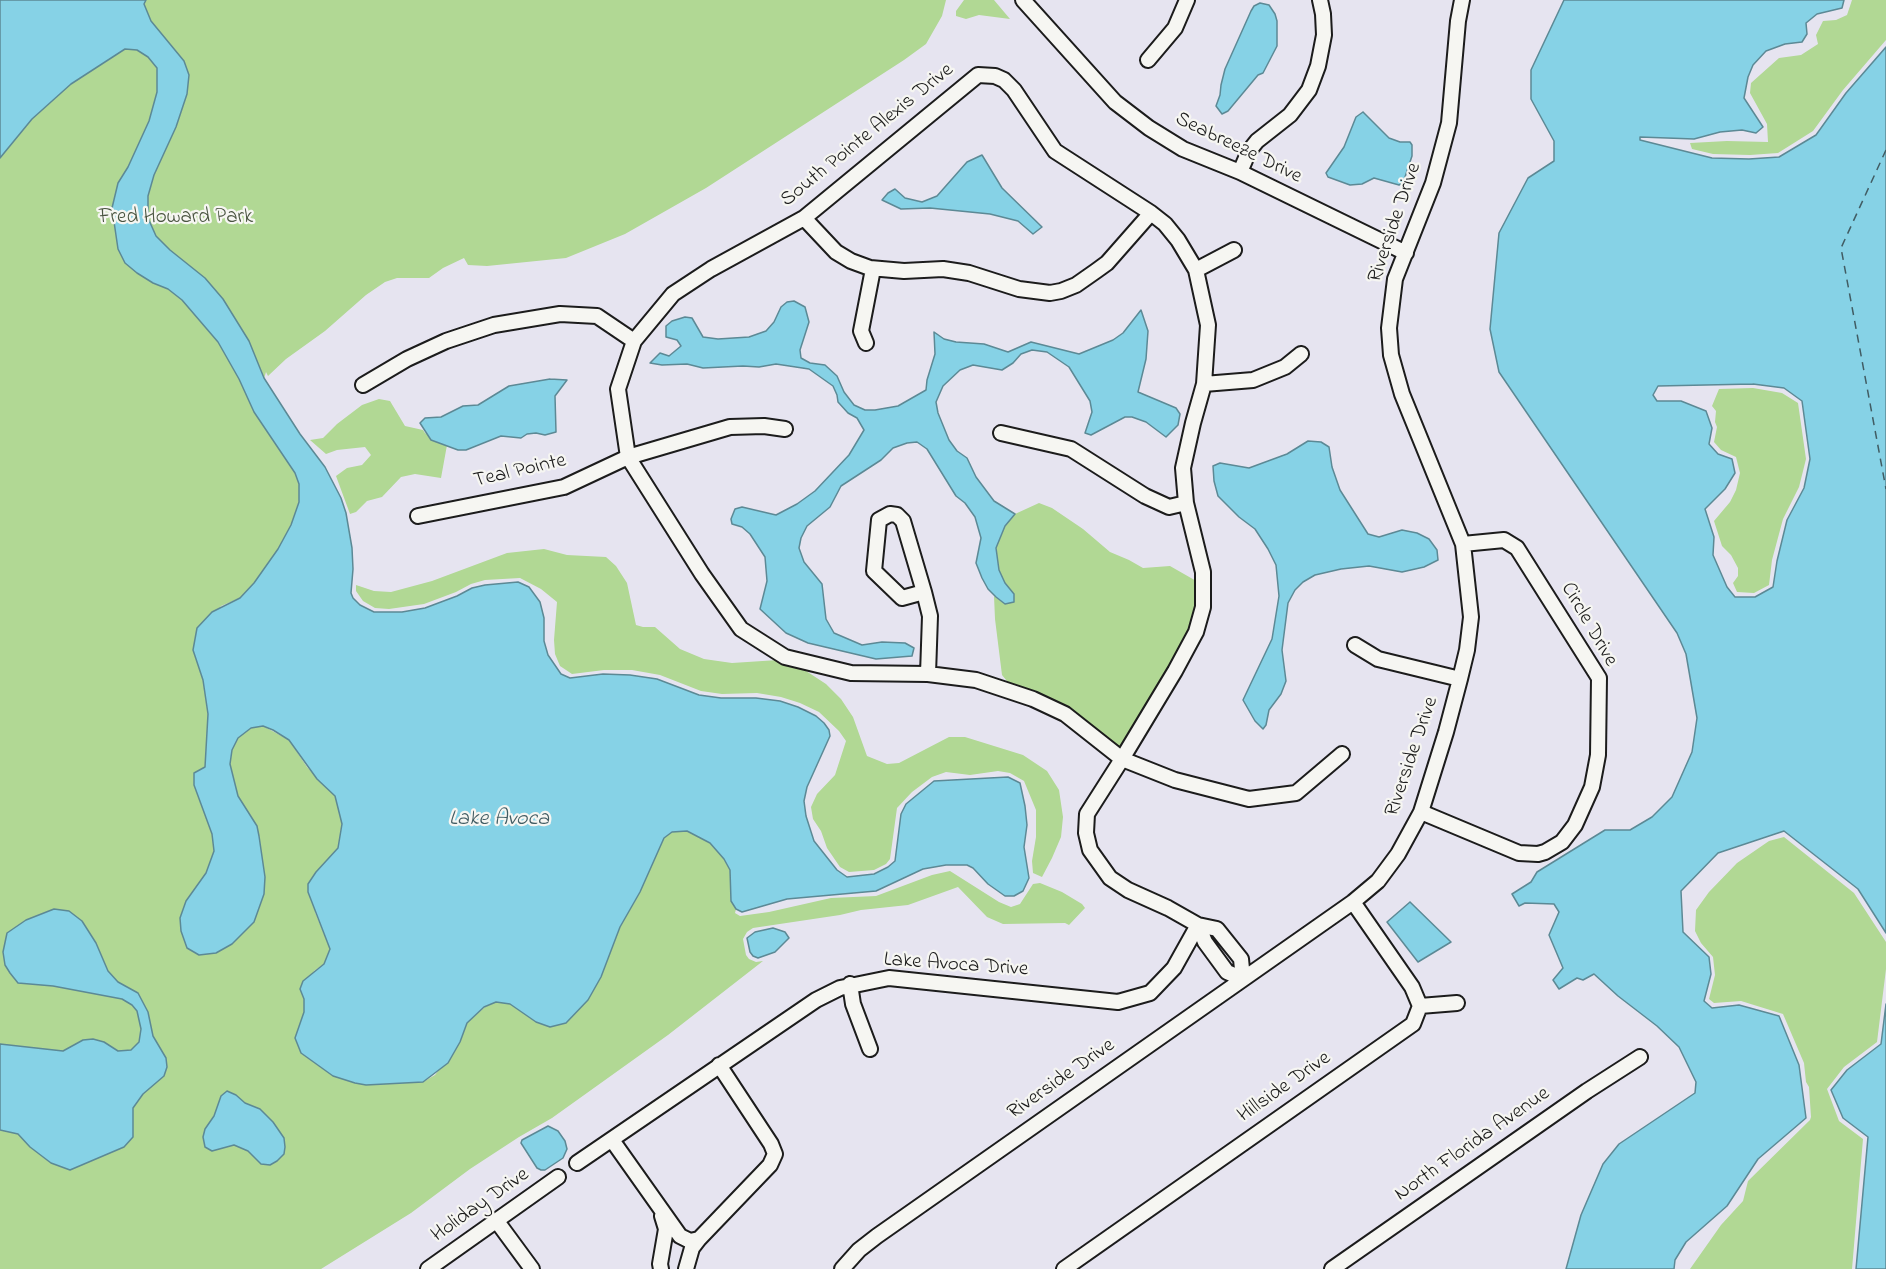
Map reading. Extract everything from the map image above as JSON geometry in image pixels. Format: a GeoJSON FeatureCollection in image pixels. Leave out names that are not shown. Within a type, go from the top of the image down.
{"type":"FeatureCollection","features":[{"type":"Feature","properties":{"kind":"street","name":"Seabreeze Drive"},"geometry":{"type":"LineString","coordinates":[[1023,0],[1114,102],[1149,128],[1183,149],[1240,172],[1406,254]]}},
{"type":"Feature","properties":{"kind":"street"},"geometry":{"type":"LineString","coordinates":[[1148,60],[1175,28],[1187,0]]}},
{"type":"Feature","properties":{"kind":"street"},"geometry":{"type":"LineString","coordinates":[[1240,172],[1249,151],[1257,141],[1290,115],[1309,90],[1318,66],[1324,35],[1320,0]]}},
{"type":"Feature","properties":{"kind":"street","name":"Riverside Drive"},"geometry":{"type":"LineString","coordinates":[[842,1269],[859,1250],[877,1236],[1353,902],[1378,881],[1398,854],[1421,812],[1460,679],[1467,650],[1471,617],[1463,544],[1402,394],[1391,355],[1389,328],[1395,279],[1433,183],[1449,123],[1462,0]]}},
{"type":"Feature","properties":{"kind":"street","name":"South Pointe Alexis Drive"},"geometry":{"type":"LineString","coordinates":[[1122,759],[1065,714],[1034,699],[976,680],[928,674],[851,673],[784,657],[741,629],[702,574],[628,457],[618,389],[634,340],[674,294],[711,269],[804,218],[978,75],[995,76],[1004,80],[1014,90],[1055,151],[1165,224],[1178,240],[1196,270],[1208,325],[1204,384],[1184,468],[1186,503],[1203,573],[1203,607],[1191,642],[1122,759],[1087,814],[1086,833],[1090,850],[1110,878],[1128,890],[1198,925],[1217,929],[1241,959],[1243,979]]}},
{"type":"Feature","properties":{"kind":"street"},"geometry":{"type":"LineString","coordinates":[[804,218],[836,252],[851,261],[873,268],[904,271],[943,269],[969,273],[1032,291],[1050,293],[1061,291],[1085,279],[1107,263],[1151,213]]}},
{"type":"Feature","properties":{"kind":"street"},"geometry":{"type":"LineString","coordinates":[[1196,270],[1234,250]]}},
{"type":"Feature","properties":{"kind":"street"},"geometry":{"type":"LineString","coordinates":[[866,343],[861,331],[873,268]]}},
{"type":"Feature","properties":{"kind":"street"},"geometry":{"type":"LineString","coordinates":[[363,385],[407,359],[446,341],[494,325],[560,314],[597,316],[634,340]]}},
{"type":"Feature","properties":{"kind":"street"},"geometry":{"type":"LineString","coordinates":[[1204,384],[1253,380],[1285,367],[1301,354]]}},
{"type":"Feature","properties":{"kind":"street","name":"Teal Pointe"},"geometry":{"type":"LineString","coordinates":[[418,516],[564,488],[628,457],[730,427],[764,426],[785,429]]}},
{"type":"Feature","properties":{"kind":"street"},"geometry":{"type":"LineString","coordinates":[[1001,433],[1071,450],[1146,496],[1169,507],[1186,503]]}},
{"type":"Feature","properties":{"kind":"street"},"geometry":{"type":"LineString","coordinates":[[924,592],[902,598],[874,571],[879,520],[884,516],[897,515],[903,521],[924,592],[930,616],[928,674]]}},
{"type":"Feature","properties":{"kind":"street","name":"Circle Drive"},"geometry":{"type":"LineString","coordinates":[[1421,812],[1519,853],[1545,852],[1562,842],[1575,825],[1592,787],[1598,755],[1599,678],[1517,548],[1504,540],[1463,544]]}},
{"type":"Feature","properties":{"kind":"street"},"geometry":{"type":"LineString","coordinates":[[1355,645],[1378,659],[1460,679]]}},
{"type":"Feature","properties":{"kind":"street"},"geometry":{"type":"LineString","coordinates":[[1122,759],[1175,780],[1249,799],[1296,793],[1342,754]]}},
{"type":"Feature","properties":{"kind":"street"},"geometry":{"type":"LineString","coordinates":[[1353,902],[1412,987],[1420,1006],[1457,1003]]}},
{"type":"Feature","properties":{"kind":"street","name":"Lake Avoca Drive"},"geometry":{"type":"LineString","coordinates":[[612,1140],[816,1000],[850,984],[889,978],[1118,1002],[1150,993],[1174,968],[1198,925]]}},
{"type":"Feature","properties":{"kind":"street"},"geometry":{"type":"LineString","coordinates":[[850,984],[853,1004],[870,1049]]}},
{"type":"Feature","properties":{"kind":"street","name":"Hillside Drive"},"geometry":{"type":"LineString","coordinates":[[1064,1269],[1413,1024],[1420,1006]]}},
{"type":"Feature","properties":{"kind":"street","name":"North Florida Avenue"},"geometry":{"type":"LineString","coordinates":[[1332,1269],[1587,1091],[1640,1057]]}},
{"type":"Feature","properties":{"kind":"street"},"geometry":{"type":"LineString","coordinates":[[687,1269],[692,1248],[770,1165],[775,1154],[771,1144],[719,1065]]}},
{"type":"Feature","properties":{"kind":"street"},"geometry":{"type":"LineString","coordinates":[[577,1163],[612,1140],[680,1236],[690,1241],[699,1239]]}},
{"type":"Feature","properties":{"kind":"street","name":"Holiday Drive"},"geometry":{"type":"LineString","coordinates":[[428,1269],[558,1177]]}},
{"type":"Feature","properties":{"kind":"street"},"geometry":{"type":"LineString","coordinates":[[656,1204],[666,1229],[661,1269]]}},
{"type":"Feature","properties":{"kind":"street"},"geometry":{"type":"LineString","coordinates":[[496,1220],[532,1269]]}},
{"type":"Feature","properties":{"kind":"green space","name":"Fred Howard Park"},"geometry":{"type":"Polygon","coordinates":[[[146,0],[946,0],[942,16],[926,44],[706,188],[625,234],[566,258],[487,266],[468,265],[464,258],[429,278],[397,278],[385,282],[366,295],[325,331],[286,359],[268,376],[266,372],[254,412],[295,473],[299,484],[299,501],[291,525],[278,549],[254,583],[240,598],[221,606],[193,650],[203,680],[208,714],[205,767],[194,773],[194,785],[212,834],[214,851],[206,873],[186,901],[181,931],[188,948],[199,955],[216,953],[232,944],[254,922],[264,894],[259,836],[238,796],[230,764],[232,750],[238,738],[251,728],[263,726],[289,740],[307,767],[335,796],[342,824],[338,848],[328,859],[315,912],[330,949],[324,964],[314,971],[304,999],[304,1012],[295,1038],[301,1053],[333,1076],[366,1085],[423,1082],[435,1075],[460,1042],[467,1023],[485,1007],[496,1002],[510,1004],[601,977],[620,927],[640,892],[664,838],[671,832],[687,831],[710,843],[724,859],[730,870],[731,901],[736,909],[735,913],[740,916],[831,898],[876,896],[932,875],[950,871],[1011,907],[1020,904],[1033,884],[1040,883],[1062,892],[1085,908],[1069,925],[1065,923],[1003,924],[987,917],[958,887],[908,905],[861,910],[753,928],[743,939],[746,955],[756,962],[763,961],[668,1035],[552,1118],[470,1169],[411,1213],[321,1269],[0,1269],[0,158],[32,119],[71,84],[124,50],[146,0]]]}},
{"type":"Feature","properties":{"kind":"green space"},"geometry":{"type":"Polygon","coordinates":[[[964,0],[994,0],[1010,19],[979,15],[966,19],[956,16],[956,11],[964,0]]]}},
{"type":"Feature","properties":{"kind":"green space"},"geometry":{"type":"Polygon","coordinates":[[[1852,0],[1886,0],[1886,40],[1843,90],[1813,131],[1778,153],[1713,154],[1692,149],[1690,143],[1768,142],[1767,124],[1750,93],[1751,83],[1779,58],[1801,55],[1818,44],[1816,35],[1823,21],[1836,20],[1847,15],[1852,0]]]}},
{"type":"Feature","properties":{"kind":"green space"},"geometry":{"type":"Polygon","coordinates":[[[1753,388],[1782,393],[1798,403],[1806,459],[1799,487],[1783,519],[1772,560],[1769,585],[1754,593],[1737,592],[1733,583],[1738,576],[1738,568],[1731,555],[1722,546],[1714,521],[1730,502],[1740,473],[1736,457],[1721,450],[1714,442],[1717,427],[1716,411],[1712,406],[1719,389],[1753,388]]]}},
{"type":"Feature","properties":{"kind":"green space"},"geometry":{"type":"Polygon","coordinates":[[[379,399],[390,401],[405,426],[423,430],[441,444],[447,445],[441,478],[415,474],[401,477],[382,497],[367,501],[356,512],[350,514],[336,476],[347,468],[362,465],[371,455],[365,447],[337,450],[326,454],[310,440],[323,438],[362,405],[379,399]]]}},
{"type":"Feature","properties":{"kind":"green space"},"geometry":{"type":"Polygon","coordinates":[[[1039,503],[1052,508],[1083,529],[1110,552],[1143,568],[1170,566],[1198,582],[1198,607],[1191,631],[1121,751],[1011,686],[1002,675],[994,596],[1005,604],[1014,594],[1005,583],[999,570],[996,548],[1005,526],[1015,514],[1039,503]]]}},
{"type":"Feature","properties":{"kind":"green space"},"geometry":{"type":"Polygon","coordinates":[[[544,549],[567,555],[606,557],[616,566],[627,583],[636,625],[655,627],[680,649],[704,659],[732,663],[778,660],[803,669],[826,684],[841,699],[853,717],[867,756],[887,764],[899,763],[949,737],[965,737],[1023,755],[1047,771],[1059,790],[1063,817],[1061,837],[1042,877],[1033,873],[1036,810],[1024,781],[1010,773],[998,771],[970,775],[946,772],[932,777],[912,792],[897,808],[890,859],[886,864],[874,870],[849,872],[840,867],[827,848],[821,831],[813,819],[811,807],[817,794],[835,775],[846,741],[819,712],[781,697],[757,693],[722,694],[701,691],[660,675],[632,670],[604,670],[572,674],[560,666],[555,654],[557,602],[541,589],[520,578],[485,580],[424,604],[389,609],[375,608],[363,601],[356,591],[356,585],[374,591],[391,592],[432,581],[507,553],[544,549]]]}},
{"type":"Feature","properties":{"kind":"green space"},"geometry":{"type":"Polygon","coordinates":[[[1784,837],[1854,893],[1886,942],[1886,969],[1877,1042],[1844,1067],[1827,1089],[1839,1121],[1863,1139],[1852,1269],[1690,1269],[1721,1225],[1743,1201],[1748,1181],[1811,1117],[1809,1087],[1806,1082],[1804,1063],[1783,1014],[1741,1001],[1714,1003],[1709,999],[1715,975],[1713,957],[1701,943],[1695,931],[1696,910],[1709,892],[1737,863],[1769,841],[1784,837]]]}},
{"type":"Feature","properties":{"kind":"water","name":"Lake Avoca"},"geometry":{"type":"Polygon","coordinates":[[[0,0],[146,0],[144,4],[151,21],[184,61],[189,75],[187,94],[176,127],[154,175],[148,196],[148,218],[156,236],[205,278],[223,299],[249,341],[264,378],[300,434],[325,467],[346,513],[352,548],[351,593],[360,605],[374,612],[402,612],[425,608],[472,588],[518,582],[529,587],[540,602],[544,618],[544,641],[548,655],[561,674],[570,678],[603,674],[657,679],[699,695],[780,701],[816,716],[829,730],[830,736],[807,787],[804,801],[806,816],[814,841],[837,870],[847,877],[874,874],[895,861],[901,814],[906,804],[934,781],[1008,777],[1020,783],[1025,806],[1027,825],[1024,847],[1029,878],[1023,891],[1014,896],[1005,896],[988,884],[973,868],[967,865],[946,865],[923,869],[876,891],[787,899],[742,912],[736,909],[731,901],[730,870],[710,843],[687,831],[672,832],[664,838],[640,892],[620,927],[601,977],[588,1000],[566,1023],[550,1027],[536,1022],[510,1004],[496,1002],[484,1007],[467,1023],[460,1042],[448,1063],[423,1082],[366,1085],[355,1083],[333,1076],[301,1053],[295,1038],[304,1012],[304,999],[300,989],[303,981],[324,964],[330,949],[308,892],[308,884],[338,848],[342,824],[335,796],[317,779],[289,740],[273,730],[263,726],[251,728],[238,738],[232,750],[230,764],[238,796],[257,826],[259,836],[265,877],[264,894],[254,922],[232,944],[216,953],[199,955],[187,948],[181,931],[180,918],[186,901],[206,873],[214,851],[212,834],[194,785],[194,773],[205,767],[208,714],[203,680],[193,650],[197,628],[212,612],[240,598],[254,583],[278,549],[291,525],[299,502],[299,484],[295,473],[254,412],[218,342],[182,300],[168,289],[137,273],[125,263],[118,249],[112,208],[118,183],[149,121],[157,92],[157,68],[148,57],[137,50],[125,49],[71,84],[32,119],[0,158],[0,0]]]}},
{"type":"Feature","properties":{"kind":"water"},"geometry":{"type":"Polygon","coordinates":[[[1564,0],[1844,0],[1842,8],[1817,14],[1806,23],[1807,34],[1802,42],[1785,44],[1766,51],[1753,65],[1744,98],[1763,127],[1756,133],[1742,130],[1720,132],[1694,139],[1640,137],[1640,140],[1712,158],[1749,159],[1779,157],[1816,135],[1846,93],[1886,47],[1886,933],[1858,889],[1784,831],[1718,853],[1681,891],[1683,932],[1709,957],[1711,974],[1704,1001],[1712,1008],[1739,1005],[1779,1016],[1799,1065],[1806,1118],[1758,1159],[1727,1206],[1686,1242],[1675,1260],[1674,1269],[1566,1269],[1581,1215],[1603,1164],[1619,1144],[1695,1093],[1696,1082],[1679,1047],[1594,974],[1583,980],[1577,978],[1559,989],[1553,980],[1563,968],[1549,935],[1559,912],[1554,904],[1525,903],[1519,906],[1512,894],[1531,882],[1537,872],[1605,830],[1630,830],[1652,817],[1672,797],[1692,752],[1697,718],[1686,654],[1677,633],[1499,372],[1490,329],[1499,233],[1528,178],[1554,161],[1554,141],[1531,99],[1531,70],[1564,0]],[[1753,384],[1658,386],[1653,395],[1657,401],[1681,401],[1706,411],[1712,428],[1709,444],[1718,454],[1732,459],[1735,473],[1725,489],[1705,509],[1714,537],[1713,555],[1727,587],[1735,597],[1755,597],[1773,587],[1787,520],[1804,488],[1810,459],[1802,401],[1784,388],[1753,384]]]}},
{"type":"Feature","properties":{"kind":"water"},"geometry":{"type":"Polygon","coordinates":[[[1260,3],[1269,5],[1275,14],[1277,46],[1263,73],[1258,75],[1228,111],[1222,114],[1216,106],[1225,69],[1251,11],[1260,3]]]}},
{"type":"Feature","properties":{"kind":"water"},"geometry":{"type":"Polygon","coordinates":[[[1363,112],[1389,138],[1400,142],[1410,142],[1412,145],[1412,156],[1403,183],[1399,185],[1374,178],[1362,184],[1350,185],[1328,177],[1326,173],[1344,147],[1356,117],[1363,112]]]}},
{"type":"Feature","properties":{"kind":"water"},"geometry":{"type":"Polygon","coordinates":[[[982,155],[1002,188],[1042,227],[1033,234],[1018,221],[990,214],[930,208],[901,209],[882,200],[895,189],[905,198],[922,202],[937,196],[967,162],[982,155]]]}},
{"type":"Feature","properties":{"kind":"water"},"geometry":{"type":"Polygon","coordinates":[[[794,301],[805,307],[809,322],[800,350],[801,358],[810,363],[825,365],[837,376],[844,392],[854,405],[865,410],[898,406],[926,390],[935,354],[934,332],[944,339],[984,344],[1008,352],[1031,342],[1079,354],[1113,340],[1123,333],[1141,310],[1148,331],[1146,359],[1138,392],[1176,408],[1180,414],[1178,425],[1166,437],[1146,422],[1125,417],[1091,435],[1085,433],[1092,412],[1090,401],[1069,367],[1047,352],[1032,350],[1021,354],[1002,370],[973,365],[960,370],[943,386],[936,402],[938,413],[949,440],[957,451],[967,458],[976,477],[994,501],[1015,514],[1005,526],[996,548],[999,570],[1005,583],[1014,594],[1014,602],[1005,604],[988,589],[982,578],[976,563],[981,538],[975,517],[965,503],[956,496],[927,449],[917,442],[907,443],[893,448],[881,460],[841,486],[830,507],[807,526],[799,548],[804,562],[822,584],[826,619],[834,633],[862,645],[882,642],[905,643],[914,648],[912,656],[876,659],[808,643],[786,633],[760,609],[767,581],[765,557],[750,534],[742,527],[732,524],[731,519],[735,509],[742,507],[776,515],[797,504],[815,491],[849,455],[864,430],[857,418],[848,413],[838,402],[833,386],[809,369],[776,364],[759,367],[703,368],[687,364],[650,363],[660,353],[669,356],[681,346],[677,340],[666,337],[666,326],[672,321],[685,317],[692,318],[703,337],[718,339],[749,337],[766,331],[774,322],[781,307],[787,302],[794,301]]]}},
{"type":"Feature","properties":{"kind":"water"},"geometry":{"type":"Polygon","coordinates":[[[550,379],[567,380],[555,396],[556,432],[545,435],[527,434],[521,438],[501,436],[466,450],[458,450],[431,440],[420,423],[425,418],[441,417],[463,406],[478,405],[509,386],[550,379]]]}},
{"type":"Feature","properties":{"kind":"water"},"geometry":{"type":"Polygon","coordinates":[[[1308,441],[1321,442],[1329,447],[1332,467],[1340,490],[1368,534],[1379,537],[1402,530],[1417,533],[1429,539],[1437,550],[1438,560],[1424,567],[1402,572],[1369,566],[1341,569],[1315,575],[1303,582],[1295,590],[1288,603],[1282,650],[1286,681],[1281,694],[1269,710],[1263,729],[1255,721],[1243,700],[1272,639],[1279,596],[1276,565],[1255,529],[1218,496],[1213,466],[1220,463],[1249,468],[1287,454],[1308,441]]]}},
{"type":"Feature","properties":{"kind":"water"},"geometry":{"type":"Polygon","coordinates":[[[1410,902],[1451,942],[1418,962],[1387,922],[1410,902]]]}},
{"type":"Feature","properties":{"kind":"water"},"geometry":{"type":"Polygon","coordinates":[[[54,909],[69,911],[82,921],[96,943],[108,971],[118,982],[138,993],[148,1012],[153,1036],[166,1058],[167,1067],[164,1076],[143,1094],[133,1108],[133,1137],[124,1147],[70,1170],[51,1163],[30,1147],[18,1134],[0,1130],[0,1044],[63,1051],[83,1040],[93,1039],[104,1042],[118,1051],[131,1050],[139,1042],[141,1029],[137,1011],[122,999],[53,986],[18,983],[10,973],[5,965],[3,952],[7,933],[26,920],[54,909]]]}},
{"type":"Feature","properties":{"kind":"water"},"geometry":{"type":"Polygon","coordinates":[[[773,928],[785,932],[789,938],[775,952],[758,958],[753,956],[747,938],[755,932],[773,928]]]}},
{"type":"Feature","properties":{"kind":"water"},"geometry":{"type":"Polygon","coordinates":[[[1886,1004],[1886,1269],[1856,1269],[1868,1137],[1843,1118],[1831,1090],[1847,1070],[1881,1044],[1886,1004]]]}},
{"type":"Feature","properties":{"kind":"water"},"geometry":{"type":"Polygon","coordinates":[[[227,1091],[245,1103],[260,1109],[273,1122],[284,1138],[285,1147],[284,1154],[277,1161],[270,1165],[261,1164],[248,1151],[234,1145],[212,1151],[205,1147],[203,1137],[205,1129],[214,1116],[221,1096],[227,1091]]]}},
{"type":"Feature","properties":{"kind":"water"},"geometry":{"type":"Polygon","coordinates":[[[548,1126],[558,1131],[567,1149],[563,1158],[545,1170],[541,1170],[537,1168],[521,1143],[522,1140],[548,1126]]]}},
{"type":"Feature","properties":{"kind":"ferry route"},"geometry":{"type":"LineString","coordinates":[[1886,150],[1841,248],[1886,489]]}}]}
